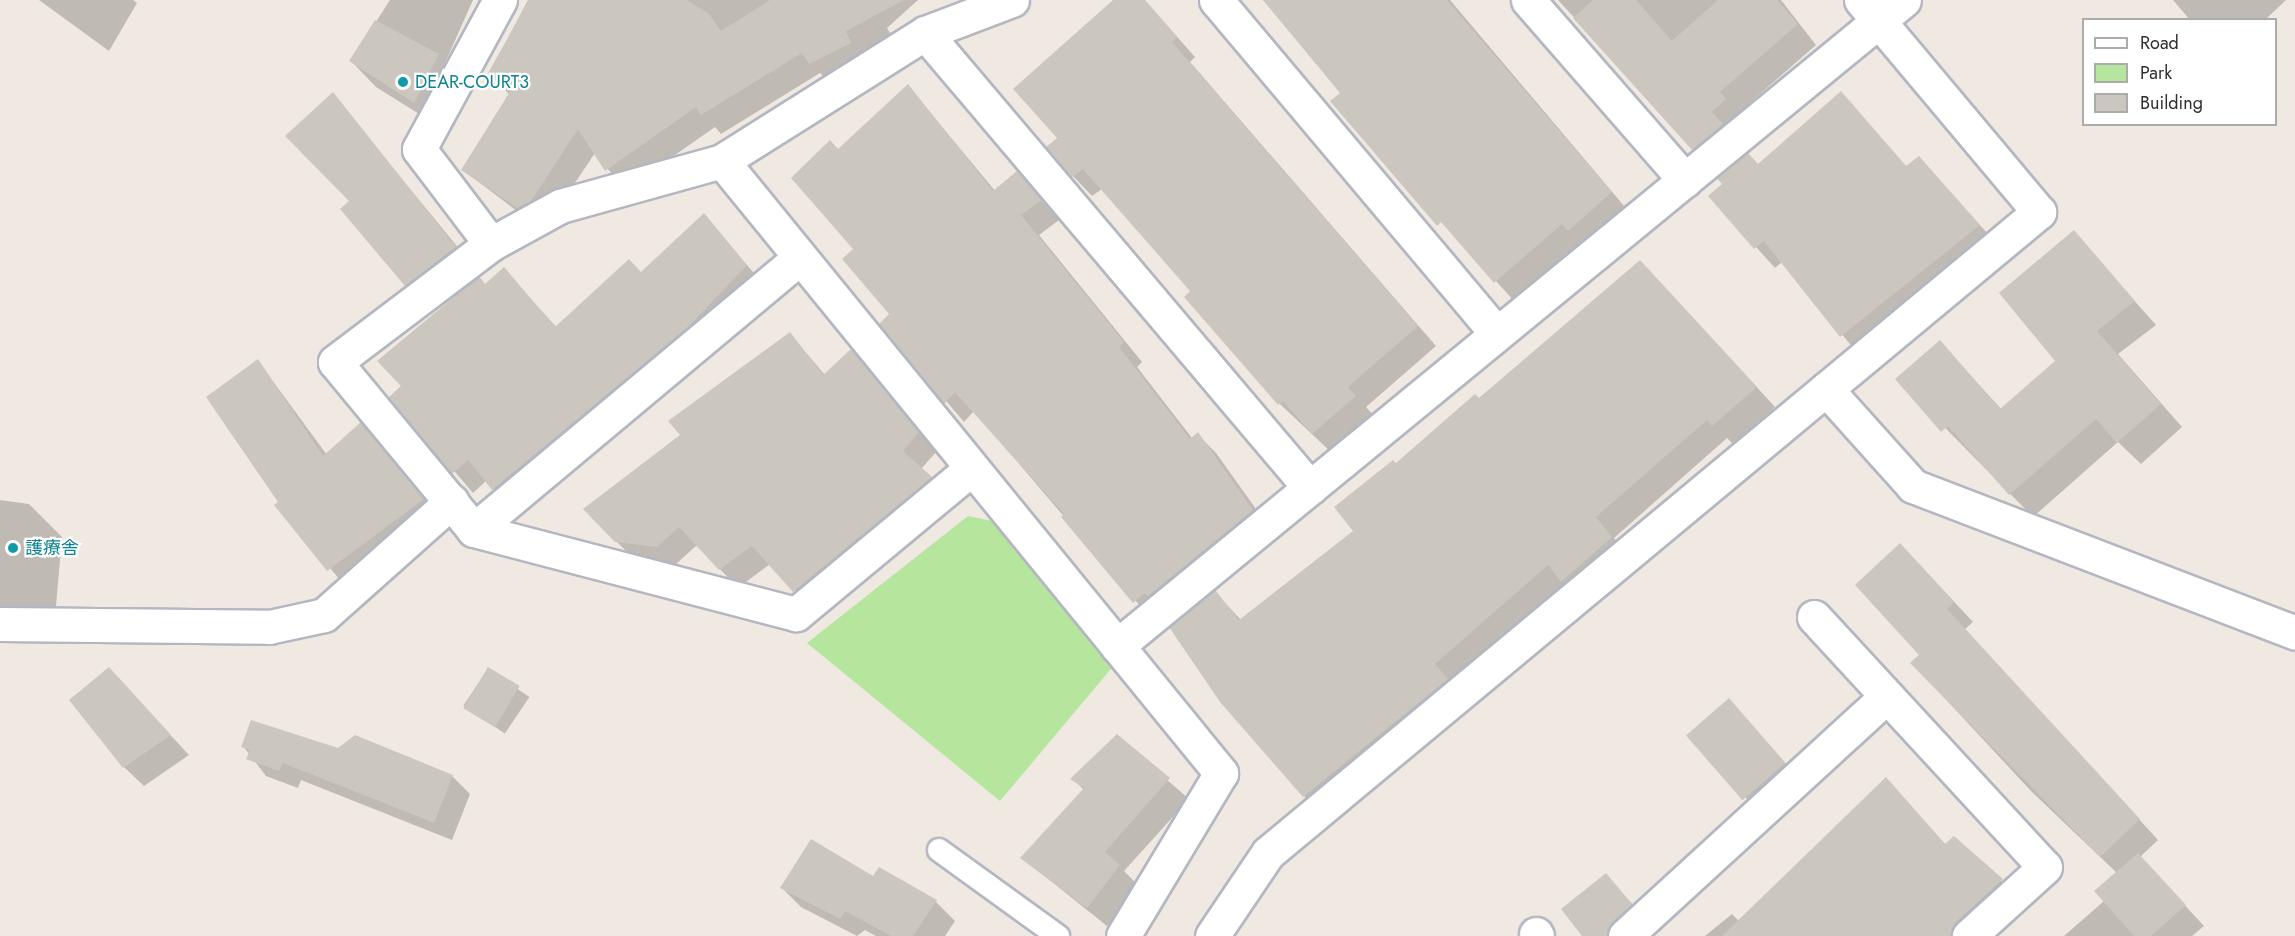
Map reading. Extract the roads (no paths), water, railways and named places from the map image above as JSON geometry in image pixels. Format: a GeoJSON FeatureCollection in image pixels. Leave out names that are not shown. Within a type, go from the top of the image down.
{"type":"FeatureCollection","features":[{"type":"Feature","properties":{"kind":"street"},"geometry":{"type":"LineString","coordinates":[[491,244],[418,149],[500,0]]}},
{"type":"Feature","properties":{"kind":"street"},"geometry":{"type":"LineString","coordinates":[[972,468],[796,614],[474,530],[335,362],[491,244],[560,206],[722,161],[925,33],[1012,0]]}},
{"type":"Feature","properties":{"kind":"street"},"geometry":{"type":"LineString","coordinates":[[1216,0],[1497,334]]}},
{"type":"Feature","properties":{"kind":"street"},"geometry":{"type":"LineString","coordinates":[[1528,0],[1685,180]]}},
{"type":"Feature","properties":{"kind":"street"},"geometry":{"type":"LineString","coordinates":[[1117,646],[1685,180],[1870,10],[1904,0]]}},
{"type":"Feature","properties":{"kind":"street"},"geometry":{"type":"LineString","coordinates":[[1212,936],[1268,853],[2039,212],[1870,10]]}},
{"type":"Feature","properties":{"kind":"street"},"geometry":{"type":"LineString","coordinates":[[925,33],[1310,488]]}},
{"type":"Feature","properties":{"kind":"street"},"geometry":{"type":"LineString","coordinates":[[722,161],[1221,773],[1123,936]]}},
{"type":"Feature","properties":{"kind":"street"},"geometry":{"type":"LineString","coordinates":[[474,530],[800,257]]}},
{"type":"Feature","properties":{"kind":"street"},"geometry":{"type":"LineString","coordinates":[[1826,389],[1913,486],[2295,633]]}},
{"type":"Feature","properties":{"kind":"street"},"geometry":{"type":"LineString","coordinates":[[0,624],[269,627],[324,615],[452,501]]}},
{"type":"Feature","properties":{"kind":"street"},"geometry":{"type":"LineString","coordinates":[[1814,617],[2045,867],[1969,936]]}},
{"type":"Feature","properties":{"kind":"street"},"geometry":{"type":"LineString","coordinates":[[1625,936],[1887,696]]}},
{"type":"Feature","properties":{"kind":"lane"},"geometry":{"type":"LineString","coordinates":[[939,850],[1058,936]]}},
{"type":"Feature","properties":{"kind":"place","name":"DEAR-COURT3"},"geometry":{"type":"Point","coordinates":[403,82]}},
{"type":"Feature","properties":{"kind":"place","name":"護療舎"},"geometry":{"type":"Point","coordinates":[13,548]}}]}
